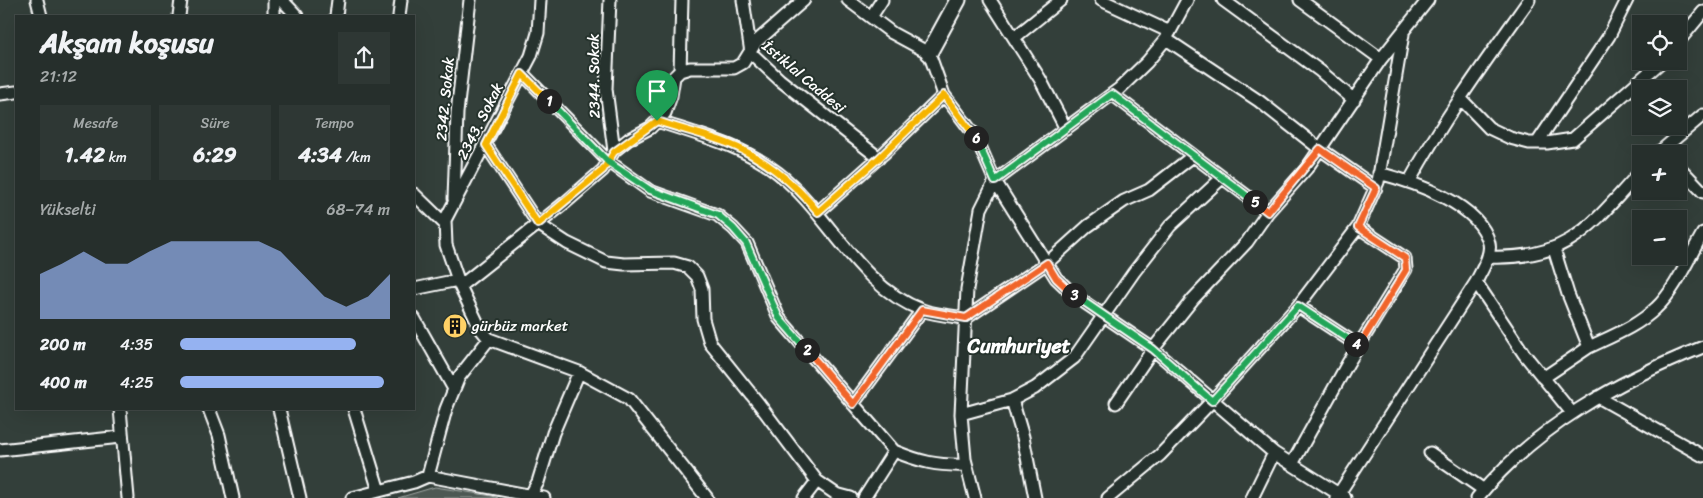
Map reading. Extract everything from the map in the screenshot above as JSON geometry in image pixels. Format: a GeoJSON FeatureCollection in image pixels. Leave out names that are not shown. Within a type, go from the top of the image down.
{"type":"FeatureCollection","features":[{"type":"Feature","properties":{"kind":"street"},"geometry":{"type":"LineString","coordinates":[[37,0],[40,15]]}},
{"type":"Feature","properties":{"kind":"street"},"geometry":{"type":"LineString","coordinates":[[179,15],[181,0]]}},
{"type":"Feature","properties":{"kind":"street"},"geometry":{"type":"LineString","coordinates":[[274,0],[274,15]]}},
{"type":"Feature","properties":{"kind":"street"},"geometry":{"type":"LineString","coordinates":[[282,0],[296,15]]}},
{"type":"Feature","properties":{"kind":"street"},"geometry":{"type":"LineString","coordinates":[[336,15],[338,0]]}},
{"type":"Feature","properties":{"kind":"street"},"geometry":{"type":"LineString","coordinates":[[399,15],[401,0]]}},
{"type":"Feature","properties":{"kind":"street","name":"2342. Sokak"},"geometry":{"type":"LineString","coordinates":[[454,201],[457,113],[470,0]]}},
{"type":"Feature","properties":{"kind":"street","name":"2343. Sokak"},"geometry":{"type":"LineString","coordinates":[[445,224],[454,201],[486,145],[531,56],[538,33],[540,0]]}},
{"type":"Feature","properties":{"kind":"street","name":"2344. Sokak"},"geometry":{"type":"LineString","coordinates":[[610,0],[606,54],[606,89],[611,156]]}},
{"type":"Feature","properties":{"kind":"street"},"geometry":{"type":"LineString","coordinates":[[680,71],[682,0]]}},
{"type":"Feature","properties":{"kind":"street","name":"İstiklal Caddesi"},"geometry":{"type":"LineString","coordinates":[[743,0],[751,53],[780,80],[879,158]]}},
{"type":"Feature","properties":{"kind":"street"},"geometry":{"type":"LineString","coordinates":[[415,289],[459,283],[538,224],[596,176],[611,156],[657,121],[664,113],[674,77],[680,71],[690,68],[734,68],[743,63],[751,53],[756,42],[804,0]]}},
{"type":"Feature","properties":{"kind":"street"},"geometry":{"type":"LineString","coordinates":[[848,0],[892,33],[929,53],[944,95],[976,137],[995,181],[1056,278],[1074,296],[1153,349],[1274,453],[1340,496],[1476,282],[1488,257],[1489,243],[1479,224],[1464,209],[1409,182],[1380,173]]}},
{"type":"Feature","properties":{"kind":"street"},"geometry":{"type":"LineString","coordinates":[[871,17],[882,0]]}},
{"type":"Feature","properties":{"kind":"street"},"geometry":{"type":"LineString","coordinates":[[929,53],[958,0]]}},
{"type":"Feature","properties":{"kind":"street"},"geometry":{"type":"LineString","coordinates":[[990,0],[1055,105],[1066,129]]}},
{"type":"Feature","properties":{"kind":"street"},"geometry":{"type":"LineString","coordinates":[[1014,38],[1061,0]]}},
{"type":"Feature","properties":{"kind":"street"},"geometry":{"type":"LineString","coordinates":[[1102,0],[1168,36],[1259,101],[1320,149],[1376,188]]}},
{"type":"Feature","properties":{"kind":"street"},"geometry":{"type":"LineString","coordinates":[[975,498],[966,465],[961,414],[967,289],[981,209],[995,181],[1112,94],[1146,62],[1168,36],[1187,0]]}},
{"type":"Feature","properties":{"kind":"street"},"geometry":{"type":"LineString","coordinates":[[1223,0],[1301,56],[1354,100]]}},
{"type":"Feature","properties":{"kind":"street"},"geometry":{"type":"LineString","coordinates":[[1300,0],[1312,4],[1381,59]]}},
{"type":"Feature","properties":{"kind":"street"},"geometry":{"type":"LineString","coordinates":[[1116,403],[1153,349],[1193,299],[1247,242],[1268,212],[1320,149],[1381,59],[1403,34],[1428,0]]}},
{"type":"Feature","properties":{"kind":"street"},"geometry":{"type":"LineString","coordinates":[[1409,182],[1493,47],[1529,0]]}},
{"type":"Feature","properties":{"kind":"street"},"geometry":{"type":"LineString","coordinates":[[1537,143],[1609,36],[1627,0]]}},
{"type":"Feature","properties":{"kind":"street"},"geometry":{"type":"LineString","coordinates":[[1687,31],[1703,12]]}},
{"type":"Feature","properties":{"kind":"street"},"geometry":{"type":"LineString","coordinates":[[1108,498],[1160,455],[1212,401],[1298,306],[1358,227],[1376,188],[1380,173],[1403,34]]}},
{"type":"Feature","properties":{"kind":"street"},"geometry":{"type":"LineString","coordinates":[[1461,99],[1489,128],[1510,138],[1537,143],[1573,139],[1652,70]]}},
{"type":"Feature","properties":{"kind":"street"},"geometry":{"type":"LineString","coordinates":[[522,74],[650,190],[718,215],[733,228],[746,243],[779,318],[894,451],[918,461],[941,466],[966,465]]}},
{"type":"Feature","properties":{"kind":"street"},"geometry":{"type":"LineString","coordinates":[[0,94],[15,92]]}},
{"type":"Feature","properties":{"kind":"street"},"geometry":{"type":"LineString","coordinates":[[1112,94],[1268,212]]}},
{"type":"Feature","properties":{"kind":"street"},"geometry":{"type":"LineString","coordinates":[[818,212],[879,158],[944,95]]}},
{"type":"Feature","properties":{"kind":"street"},"geometry":{"type":"LineString","coordinates":[[1670,145],[1703,115]]}},
{"type":"Feature","properties":{"kind":"street"},"geometry":{"type":"LineString","coordinates":[[657,121],[727,143],[758,158],[779,174],[818,212],[865,272],[890,292],[922,310],[966,318],[1047,263],[1088,226],[1124,201],[1149,190],[1193,156]]}},
{"type":"Feature","properties":{"kind":"street"},"geometry":{"type":"LineString","coordinates":[[486,145],[538,224],[566,243],[606,262],[624,264],[674,263],[688,267],[697,276],[702,289],[703,319],[710,343],[817,481],[836,494],[851,498]]}},
{"type":"Feature","properties":{"kind":"street"},"geometry":{"type":"LineString","coordinates":[[1687,175],[1703,192]]}},
{"type":"Feature","properties":{"kind":"street"},"geometry":{"type":"LineString","coordinates":[[961,414],[1012,400],[1035,388],[1074,358],[1170,226],[1222,178]]}},
{"type":"Feature","properties":{"kind":"street"},"geometry":{"type":"LineString","coordinates":[[1488,257],[1516,258],[1562,246],[1595,221],[1632,181]]}},
{"type":"Feature","properties":{"kind":"street"},"geometry":{"type":"LineString","coordinates":[[415,195],[445,224],[446,245],[459,283],[480,328],[489,339],[579,372],[629,399],[708,498]]}},
{"type":"Feature","properties":{"kind":"street"},"geometry":{"type":"LineString","coordinates":[[1292,464],[1359,346],[1406,270],[1405,258],[1358,227]]}},
{"type":"Feature","properties":{"kind":"street"},"geometry":{"type":"LineString","coordinates":[[1543,378],[1589,347],[1633,325],[1657,308],[1672,288],[1703,232]]}},
{"type":"Feature","properties":{"kind":"street"},"geometry":{"type":"LineString","coordinates":[[1554,249],[1568,294],[1589,347]]}},
{"type":"Feature","properties":{"kind":"street"},"geometry":{"type":"LineString","coordinates":[[1476,282],[1508,331],[1572,413]]}},
{"type":"Feature","properties":{"kind":"street"},"geometry":{"type":"LineString","coordinates":[[1298,306],[1359,346]]}},
{"type":"Feature","properties":{"kind":"street"},"geometry":{"type":"LineString","coordinates":[[853,404],[922,310]]}},
{"type":"Feature","properties":{"kind":"street"},"geometry":{"type":"LineString","coordinates":[[415,320],[454,389]]}},
{"type":"Feature","properties":{"kind":"street"},"geometry":{"type":"LineString","coordinates":[[428,476],[446,409],[459,377],[489,339]]}},
{"type":"Feature","properties":{"kind":"street"},"geometry":{"type":"LineString","coordinates":[[1430,453],[1481,495],[1517,456],[1572,413],[1650,369],[1703,347]]}},
{"type":"Feature","properties":{"kind":"street"},"geometry":{"type":"LineString","coordinates":[[529,497],[538,482],[553,433],[579,372]]}},
{"type":"Feature","properties":{"kind":"street"},"geometry":{"type":"LineString","coordinates":[[1598,397],[1703,456]]}},
{"type":"Feature","properties":{"kind":"street"},"geometry":{"type":"LineString","coordinates":[[1012,400],[1023,437],[1035,498]]}},
{"type":"Feature","properties":{"kind":"street"},"geometry":{"type":"LineString","coordinates":[[120,410],[128,498]]}},
{"type":"Feature","properties":{"kind":"street"},"geometry":{"type":"LineString","coordinates":[[209,410],[219,435],[233,498]]}},
{"type":"Feature","properties":{"kind":"street"},"geometry":{"type":"LineString","coordinates":[[279,410],[300,498]]}},
{"type":"Feature","properties":{"kind":"street"},"geometry":{"type":"LineString","coordinates":[[354,410],[379,491]]}},
{"type":"Feature","properties":{"kind":"street"},"geometry":{"type":"LineString","coordinates":[[0,450],[122,437]]}},
{"type":"Feature","properties":{"kind":"street"},"geometry":{"type":"LineString","coordinates":[[864,498],[894,451]]}},
{"type":"Feature","properties":{"kind":"street"},"geometry":{"type":"LineString","coordinates":[[1252,498],[1274,453]]}},
{"type":"Feature","properties":{"kind":"street"},"geometry":{"type":"LineString","coordinates":[[352,498],[428,476],[529,497],[544,498]]}},
{"type":"Feature","properties":{"kind":"street"},"geometry":{"type":"LineString","coordinates":[[804,498],[817,481]]}},
{"type":"Feature","properties":{"kind":"shaded area"},"geometry":{"type":"Polygon","coordinates":[[[435,487],[492,496],[498,498],[398,498],[435,487]]]}},
{"type":"Feature","properties":{"kind":"place","name":"gürbüz market"},"geometry":{"type":"Point","coordinates":[455,326]}},
{"type":"Feature","properties":{"kind":"district","name":"Cumhuriyet"},"geometry":{"type":"Point","coordinates":[1019,346]}},
{"type":"Feature","properties":{"kind":"route"},"geometry":{"type":"LineString","coordinates":[[657,121],[650,128],[629,139],[614,152],[608,162],[603,170],[538,224],[486,145],[504,106],[522,74],[608,162],[650,190],[718,215],[733,228],[746,243],[779,318],[853,404],[922,310],[966,318],[1000,297],[1047,263],[1056,278],[1074,296],[1153,349],[1212,401],[1298,306],[1359,346],[1406,270],[1405,258],[1358,227],[1376,188],[1320,149],[1307,168],[1268,212],[1112,94],[995,181],[976,137],[944,95],[847,188],[818,212],[779,174],[758,158],[727,143],[657,121]]}}]}
